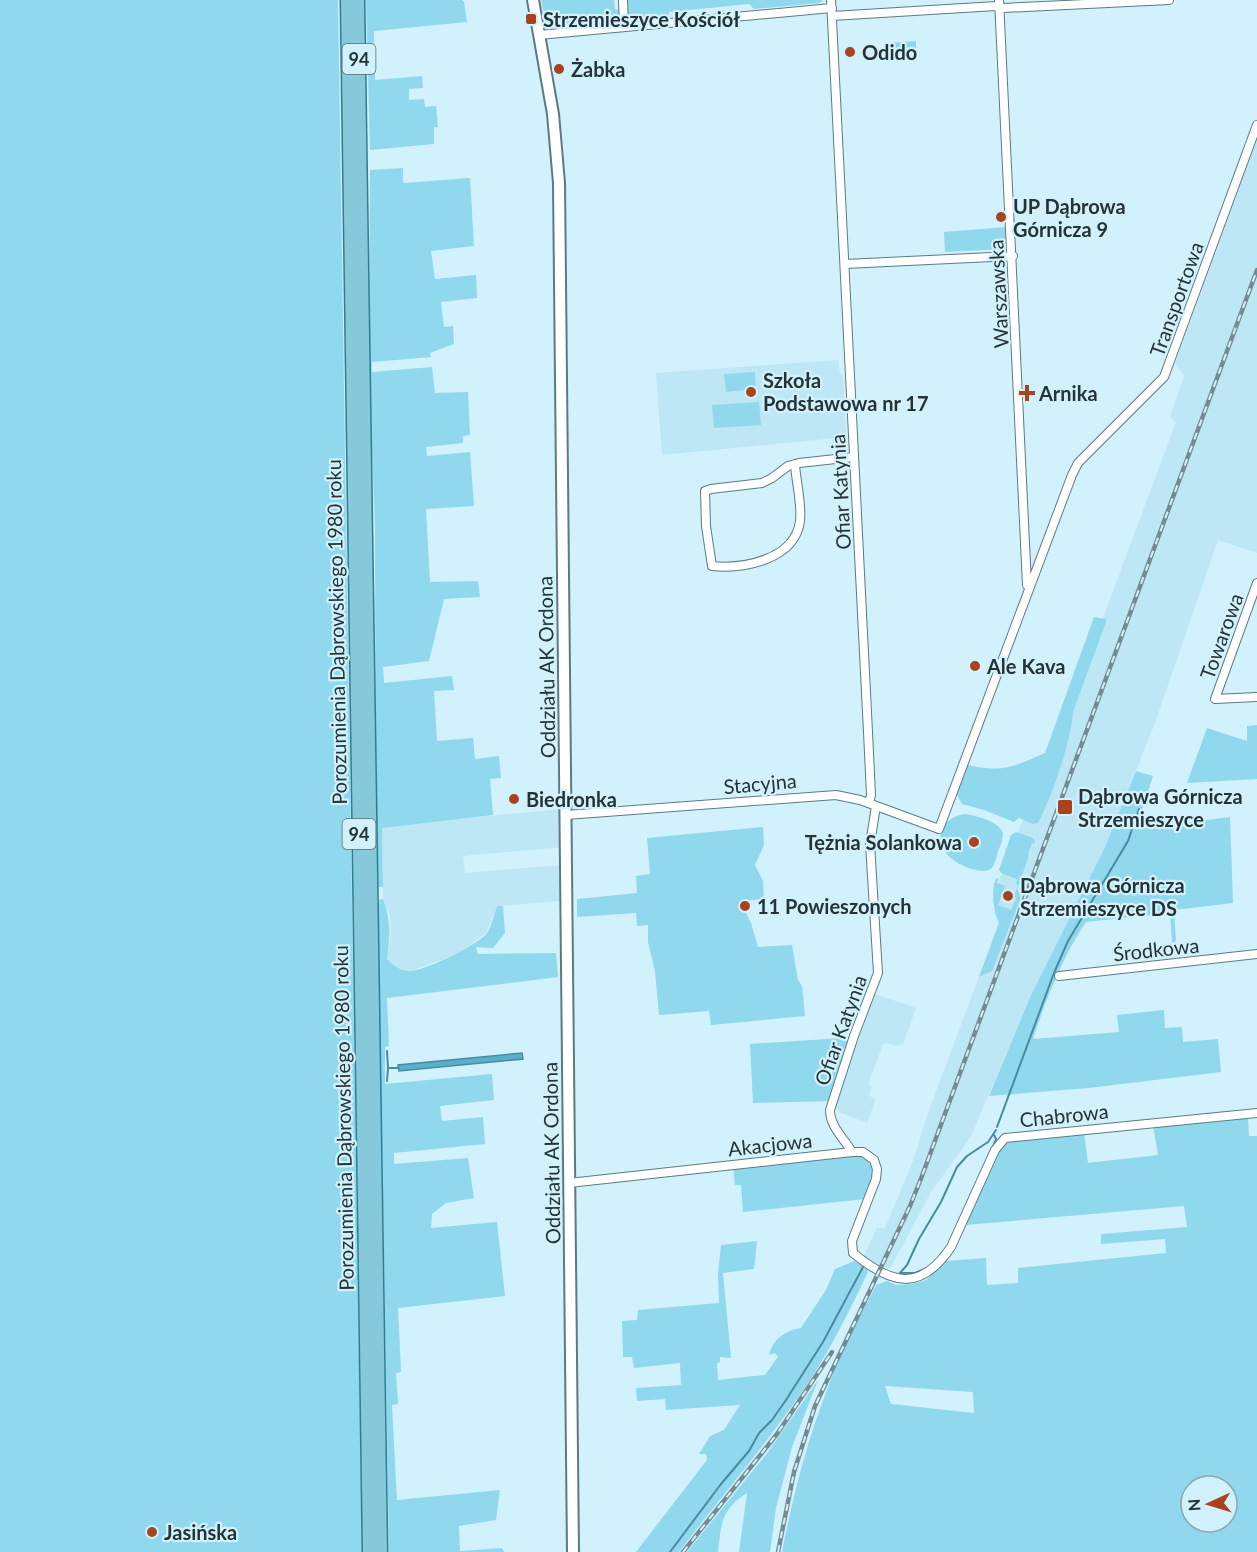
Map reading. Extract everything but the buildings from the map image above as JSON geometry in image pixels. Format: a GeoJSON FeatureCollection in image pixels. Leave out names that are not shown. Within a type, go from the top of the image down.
{"type":"FeatureCollection","features":[{"type":"Feature","properties":{"kind":"main road","name":"Porozumienia Dąbrowskiego 1980 roku"},"geometry":{"type":"LineString","coordinates":[[347,0],[369,1552]]}},
{"type":"Feature","properties":{"kind":"main road","name":"Porozumienia Dąbrowskiego 1980 roku"},"geometry":{"type":"LineString","coordinates":[[358,0],[381,1552]]}},
{"type":"Feature","properties":{"kind":"street","name":"Oddziału AK Ordona"},"geometry":{"type":"LineString","coordinates":[[533,0],[553,114],[559,183],[573,1552]]}},
{"type":"Feature","properties":{"kind":"street"},"geometry":{"type":"LineString","coordinates":[[623,0],[624,27]]}},
{"type":"Feature","properties":{"kind":"street"},"geometry":{"type":"LineString","coordinates":[[539,35],[832,8],[1169,0]]}},
{"type":"Feature","properties":{"kind":"street","name":"Warszawska"},"geometry":{"type":"LineString","coordinates":[[943,818],[1028,589],[999,4]]}},
{"type":"Feature","properties":{"kind":"street","name":"Ofiar Katynia"},"geometry":{"type":"LineString","coordinates":[[832,8],[872,804],[870,844],[878,973],[832,1102],[830,1116],[852,1152]]}},
{"type":"Feature","properties":{"kind":"street","name":"Transportowa"},"geometry":{"type":"LineString","coordinates":[[1028,589],[1077,463],[1150,393],[1168,370],[1257,125]]}},
{"type":"Feature","properties":{"kind":"street"},"geometry":{"type":"LineString","coordinates":[[845,264],[1013,256]]}},
{"type":"Feature","properties":{"kind":"street"},"geometry":{"type":"LineString","coordinates":[[795,464],[800,519],[792,541],[780,552],[761,562],[715,567],[710,565],[705,491],[762,483],[795,464],[854,457]]}},
{"type":"Feature","properties":{"kind":"street"},"geometry":{"type":"LineString","coordinates":[[1026,550],[1037,554],[1042,551]]}},
{"type":"Feature","properties":{"kind":"street","name":"Towarowa"},"geometry":{"type":"LineString","coordinates":[[1257,583],[1215,699],[1257,697]]}},
{"type":"Feature","properties":{"kind":"street","name":"Stacyjna"},"geometry":{"type":"LineString","coordinates":[[566,815],[821,795],[844,796],[872,804],[939,829],[943,818]]}},
{"type":"Feature","properties":{"kind":"street","name":"Środkowa"},"geometry":{"type":"LineString","coordinates":[[1059,976],[1257,954]]}},
{"type":"Feature","properties":{"kind":"street","name":"Chabrowa"},"geometry":{"type":"LineString","coordinates":[[852,1152],[863,1152],[870,1156],[878,1173],[852,1241],[853,1253],[871,1266],[904,1280],[924,1275],[935,1267],[951,1247],[995,1150],[1005,1138],[1257,1113]]}},
{"type":"Feature","properties":{"kind":"street","name":"Akacjowa"},"geometry":{"type":"LineString","coordinates":[[569,1183],[852,1152]]}},
{"type":"Feature","properties":{"kind":"shaded area"},"geometry":{"type":"Polygon","coordinates":[[[0,0],[338,0],[362,1552],[0,1552],[0,0]]]}},
{"type":"Feature","properties":{"kind":"shaded area"},"geometry":{"type":"Polygon","coordinates":[[[366,0],[462,0],[464,2],[467,22],[374,31],[375,80],[422,76],[423,88],[409,89],[409,100],[424,99],[425,107],[436,106],[438,127],[434,127],[434,144],[370,150],[366,0]]]}},
{"type":"Feature","properties":{"kind":"shaded area"},"geometry":{"type":"Polygon","coordinates":[[[541,0],[614,0],[615,9],[621,11],[621,18],[547,27],[541,0]]]}},
{"type":"Feature","properties":{"kind":"shaded area"},"geometry":{"type":"Polygon","coordinates":[[[626,0],[823,0],[820,3],[754,9],[749,4],[669,12],[668,17],[627,20],[626,0]]]}},
{"type":"Feature","properties":{"kind":"shaded area"},"geometry":{"type":"Polygon","coordinates":[[[916,41],[916,48],[904,51],[901,59],[888,59],[887,43],[916,41]]]}},
{"type":"Feature","properties":{"kind":"shaded area"},"geometry":{"type":"Polygon","coordinates":[[[1257,141],[1257,553],[1218,540],[1155,723],[1105,847],[1031,995],[971,1136],[931,1192],[890,1269],[863,1257],[877,1228],[885,1228],[912,1164],[928,1113],[999,923],[994,913],[996,888],[1103,618],[1176,422],[1170,417],[1184,376],[1175,364],[1257,141]]]}},
{"type":"Feature","properties":{"kind":"shaded area"},"geometry":{"type":"Polygon","coordinates":[[[403,168],[403,183],[470,178],[474,246],[431,251],[435,279],[476,275],[477,298],[441,302],[444,327],[453,326],[454,344],[430,353],[431,357],[372,362],[372,372],[432,367],[435,393],[468,392],[470,435],[463,436],[463,443],[426,447],[427,456],[470,452],[474,506],[426,509],[430,582],[478,581],[480,597],[444,599],[429,661],[383,667],[384,683],[452,676],[454,690],[434,691],[437,741],[473,738],[475,759],[499,756],[501,778],[490,779],[493,815],[382,828],[383,887],[376,887],[375,527],[369,374],[370,170],[403,168]]]}},
{"type":"Feature","properties":{"kind":"shaded area"},"geometry":{"type":"Polygon","coordinates":[[[1007,227],[1008,246],[1004,249],[945,252],[944,232],[1007,227]]]}},
{"type":"Feature","properties":{"kind":"shaded area","name":"Szkoła Podstawowa nr 17"},"geometry":{"type":"Polygon","coordinates":[[[838,360],[840,373],[843,376],[846,437],[662,455],[656,373],[838,360]]]}},
{"type":"Feature","properties":{"kind":"shaded area"},"geometry":{"type":"Polygon","coordinates":[[[755,372],[756,389],[726,392],[724,374],[755,372]]]}},
{"type":"Feature","properties":{"kind":"shaded area"},"geometry":{"type":"Polygon","coordinates":[[[759,402],[761,425],[714,428],[712,405],[759,402]]]}},
{"type":"Feature","properties":{"kind":"shaded area"},"geometry":{"type":"Polygon","coordinates":[[[1094,617],[1106,619],[1106,622],[1073,712],[1069,738],[1060,769],[1038,823],[1033,824],[1019,818],[1014,822],[962,804],[956,793],[968,765],[990,768],[1008,767],[1045,753],[1094,617]]]}},
{"type":"Feature","properties":{"kind":"shaded area"},"geometry":{"type":"Polygon","coordinates":[[[1257,725],[1257,779],[1187,783],[1207,728],[1247,741],[1247,726],[1257,725]]]}},
{"type":"Feature","properties":{"kind":"shaded area"},"geometry":{"type":"Polygon","coordinates":[[[1136,771],[1153,776],[1136,829],[1230,817],[1233,903],[1174,910],[1176,941],[1172,943],[1170,913],[1086,922],[1055,979],[1033,1039],[1119,1032],[1117,1015],[1164,1010],[1165,1028],[1182,1027],[1183,1042],[1218,1039],[1221,1072],[1089,1088],[989,1096],[1031,995],[1105,847],[1136,771]]]}},
{"type":"Feature","properties":{"kind":"shaded area"},"geometry":{"type":"Polygon","coordinates":[[[562,809],[563,847],[463,856],[465,873],[563,865],[563,901],[497,906],[486,933],[457,954],[411,971],[392,966],[387,959],[391,932],[390,916],[383,899],[382,828],[562,809]]]}},
{"type":"Feature","properties":{"kind":"shaded area"},"geometry":{"type":"Polygon","coordinates":[[[966,814],[992,822],[1003,833],[994,864],[986,871],[968,868],[958,863],[943,848],[940,838],[947,822],[966,814]]]}},
{"type":"Feature","properties":{"kind":"shaded area"},"geometry":{"type":"Polygon","coordinates":[[[763,827],[764,845],[755,865],[763,881],[764,899],[743,901],[743,907],[751,923],[758,947],[792,945],[798,980],[802,986],[805,1016],[711,1025],[709,1011],[659,1015],[655,971],[648,942],[648,925],[637,926],[636,913],[577,917],[577,899],[637,893],[636,876],[650,874],[647,838],[763,827]]]}},
{"type":"Feature","properties":{"kind":"shaded area"},"geometry":{"type":"Polygon","coordinates":[[[1016,832],[1033,838],[1035,841],[1034,844],[1032,843],[1017,890],[1020,892],[1020,900],[992,971],[979,977],[999,923],[993,901],[996,879],[999,878],[997,883],[1005,886],[998,905],[1011,910],[1016,898],[1014,897],[1018,885],[1016,884],[1017,879],[999,870],[1011,835],[1016,832]]]}},
{"type":"Feature","properties":{"kind":"shaded area"},"geometry":{"type":"Polygon","coordinates":[[[383,899],[389,929],[387,959],[404,970],[418,970],[428,966],[482,938],[492,923],[497,906],[503,906],[505,933],[493,948],[476,947],[478,954],[556,953],[558,977],[387,998],[389,1046],[385,1047],[385,1084],[492,1074],[494,1100],[440,1106],[442,1121],[483,1117],[485,1144],[394,1153],[394,1164],[468,1158],[474,1198],[446,1203],[432,1214],[431,1228],[497,1222],[505,1296],[398,1308],[401,1372],[396,1373],[398,1404],[392,1405],[397,1500],[500,1490],[496,1520],[459,1526],[460,1551],[502,1548],[504,1552],[389,1552],[378,900],[383,899]]]}},
{"type":"Feature","properties":{"kind":"shaded area"},"geometry":{"type":"Polygon","coordinates":[[[875,994],[916,1008],[903,1044],[896,1046],[883,1044],[868,1084],[872,1086],[869,1096],[876,1099],[867,1123],[834,1108],[875,994]]]}},
{"type":"Feature","properties":{"kind":"shaded area"},"geometry":{"type":"Polygon","coordinates":[[[858,1037],[836,1101],[753,1103],[750,1044],[858,1037]]]}},
{"type":"Feature","properties":{"kind":"shaded area"},"geometry":{"type":"Polygon","coordinates":[[[522,1053],[523,1059],[399,1071],[398,1065],[522,1053]]]}},
{"type":"Feature","properties":{"kind":"shaded area"},"geometry":{"type":"Polygon","coordinates":[[[1248,1118],[1249,1136],[1257,1136],[1257,1552],[782,1552],[798,1482],[819,1412],[840,1357],[876,1285],[887,1281],[896,1285],[912,1284],[926,1280],[946,1261],[986,1258],[987,1285],[1018,1283],[1018,1268],[1166,1253],[1165,1239],[1101,1244],[1101,1234],[1187,1227],[1184,1206],[965,1225],[998,1152],[1004,1144],[1013,1140],[1084,1132],[1088,1163],[1158,1155],[1153,1126],[1248,1118]],[[885,1386],[891,1404],[974,1413],[973,1392],[885,1386]]]}},
{"type":"Feature","properties":{"kind":"shaded area"},"geometry":{"type":"Polygon","coordinates":[[[850,1154],[862,1155],[872,1166],[872,1175],[865,1199],[743,1212],[741,1185],[735,1185],[733,1167],[850,1154]]]}},
{"type":"Feature","properties":{"kind":"shaded area"},"geometry":{"type":"Polygon","coordinates":[[[757,1241],[754,1269],[723,1273],[731,1358],[720,1357],[720,1362],[717,1363],[718,1380],[765,1375],[778,1357],[775,1353],[769,1355],[773,1344],[789,1331],[801,1328],[826,1290],[835,1269],[854,1261],[865,1265],[868,1272],[842,1326],[797,1400],[679,1552],[636,1552],[707,1460],[706,1454],[699,1454],[710,1436],[724,1430],[740,1405],[666,1410],[665,1399],[637,1401],[636,1388],[681,1385],[680,1363],[634,1368],[632,1357],[623,1357],[622,1321],[637,1320],[638,1310],[719,1303],[718,1274],[721,1245],[757,1241]]]}},
{"type":"Feature","properties":{"kind":"shaded area"},"geometry":{"type":"Polygon","coordinates":[[[818,1380],[792,1447],[776,1508],[770,1552],[739,1552],[747,1493],[732,1505],[724,1518],[718,1552],[687,1552],[768,1452],[818,1380]]]}},
{"type":"Feature","properties":{"kind":"waterway"},"geometry":{"type":"LineString","coordinates":[[997,1127],[1068,941],[1128,841],[1139,809]]}},
{"type":"Feature","properties":{"kind":"waterway"},"geometry":{"type":"LineString","coordinates":[[387,1051],[388,1068]]}},
{"type":"Feature","properties":{"kind":"waterway"},"geometry":{"type":"LineString","coordinates":[[387,1081],[388,1068],[399,1068]]}},
{"type":"Feature","properties":{"kind":"waterway"},"geometry":{"type":"LineString","coordinates":[[900,1273],[907,1265],[941,1202],[957,1167],[967,1156],[988,1142],[996,1130]]}},
{"type":"Feature","properties":{"kind":"waterway"},"geometry":{"type":"LineString","coordinates":[[992,1149],[996,1139],[994,1135]]}},
{"type":"Feature","properties":{"kind":"waterway"},"geometry":{"type":"LineString","coordinates":[[670,1552],[786,1400],[823,1342],[863,1267]]}},
{"type":"Feature","properties":{"kind":"waterway"},"geometry":{"type":"LineString","coordinates":[[900,1273],[915,1273],[927,1268]]}},
{"type":"Feature","properties":{"kind":"railway"},"geometry":{"type":"LineString","coordinates":[[778,1552],[794,1472],[815,1406],[922,1176],[1257,270]]}},
{"type":"Feature","properties":{"kind":"railway"},"geometry":{"type":"LineString","coordinates":[[683,1552],[777,1434],[832,1352]]}},
{"type":"Feature","properties":{"kind":"place","name":"Strzemieszyce Kościół"},"geometry":{"type":"Point","coordinates":[531,19]}},
{"type":"Feature","properties":{"kind":"place","name":"Odido"},"geometry":{"type":"Point","coordinates":[850,52]}},
{"type":"Feature","properties":{"kind":"place","name":"Żabka"},"geometry":{"type":"Point","coordinates":[559,69]}},
{"type":"Feature","properties":{"kind":"place","name":"UP Dąbrowa Górnicza 9"},"geometry":{"type":"Point","coordinates":[1001,217]}},
{"type":"Feature","properties":{"kind":"place","name":"Szkoła Podstawowa nr 17"},"geometry":{"type":"Point","coordinates":[751,392]}},
{"type":"Feature","properties":{"kind":"place","name":"Arnika"},"geometry":{"type":"Point","coordinates":[1027,393]}},
{"type":"Feature","properties":{"kind":"place","name":"Ale Kava"},"geometry":{"type":"Point","coordinates":[975,666]}},
{"type":"Feature","properties":{"kind":"place","name":"Biedronka"},"geometry":{"type":"Point","coordinates":[514,799]}},
{"type":"Feature","properties":{"kind":"place","name":"Dąbrowa Górnicza Strzemieszyce"},"geometry":{"type":"Point","coordinates":[1065,807]}},
{"type":"Feature","properties":{"kind":"place","name":"Tężnia Solankowa"},"geometry":{"type":"Point","coordinates":[974,842]}},
{"type":"Feature","properties":{"kind":"place","name":"Dąbrowa Górnicza Strzemieszyce DS"},"geometry":{"type":"Point","coordinates":[1008,896]}},
{"type":"Feature","properties":{"kind":"place","name":"11 Powieszonych"},"geometry":{"type":"Point","coordinates":[745,906]}},
{"type":"Feature","properties":{"kind":"place","name":"Jasińska"},"geometry":{"type":"Point","coordinates":[152,1532]}}]}
